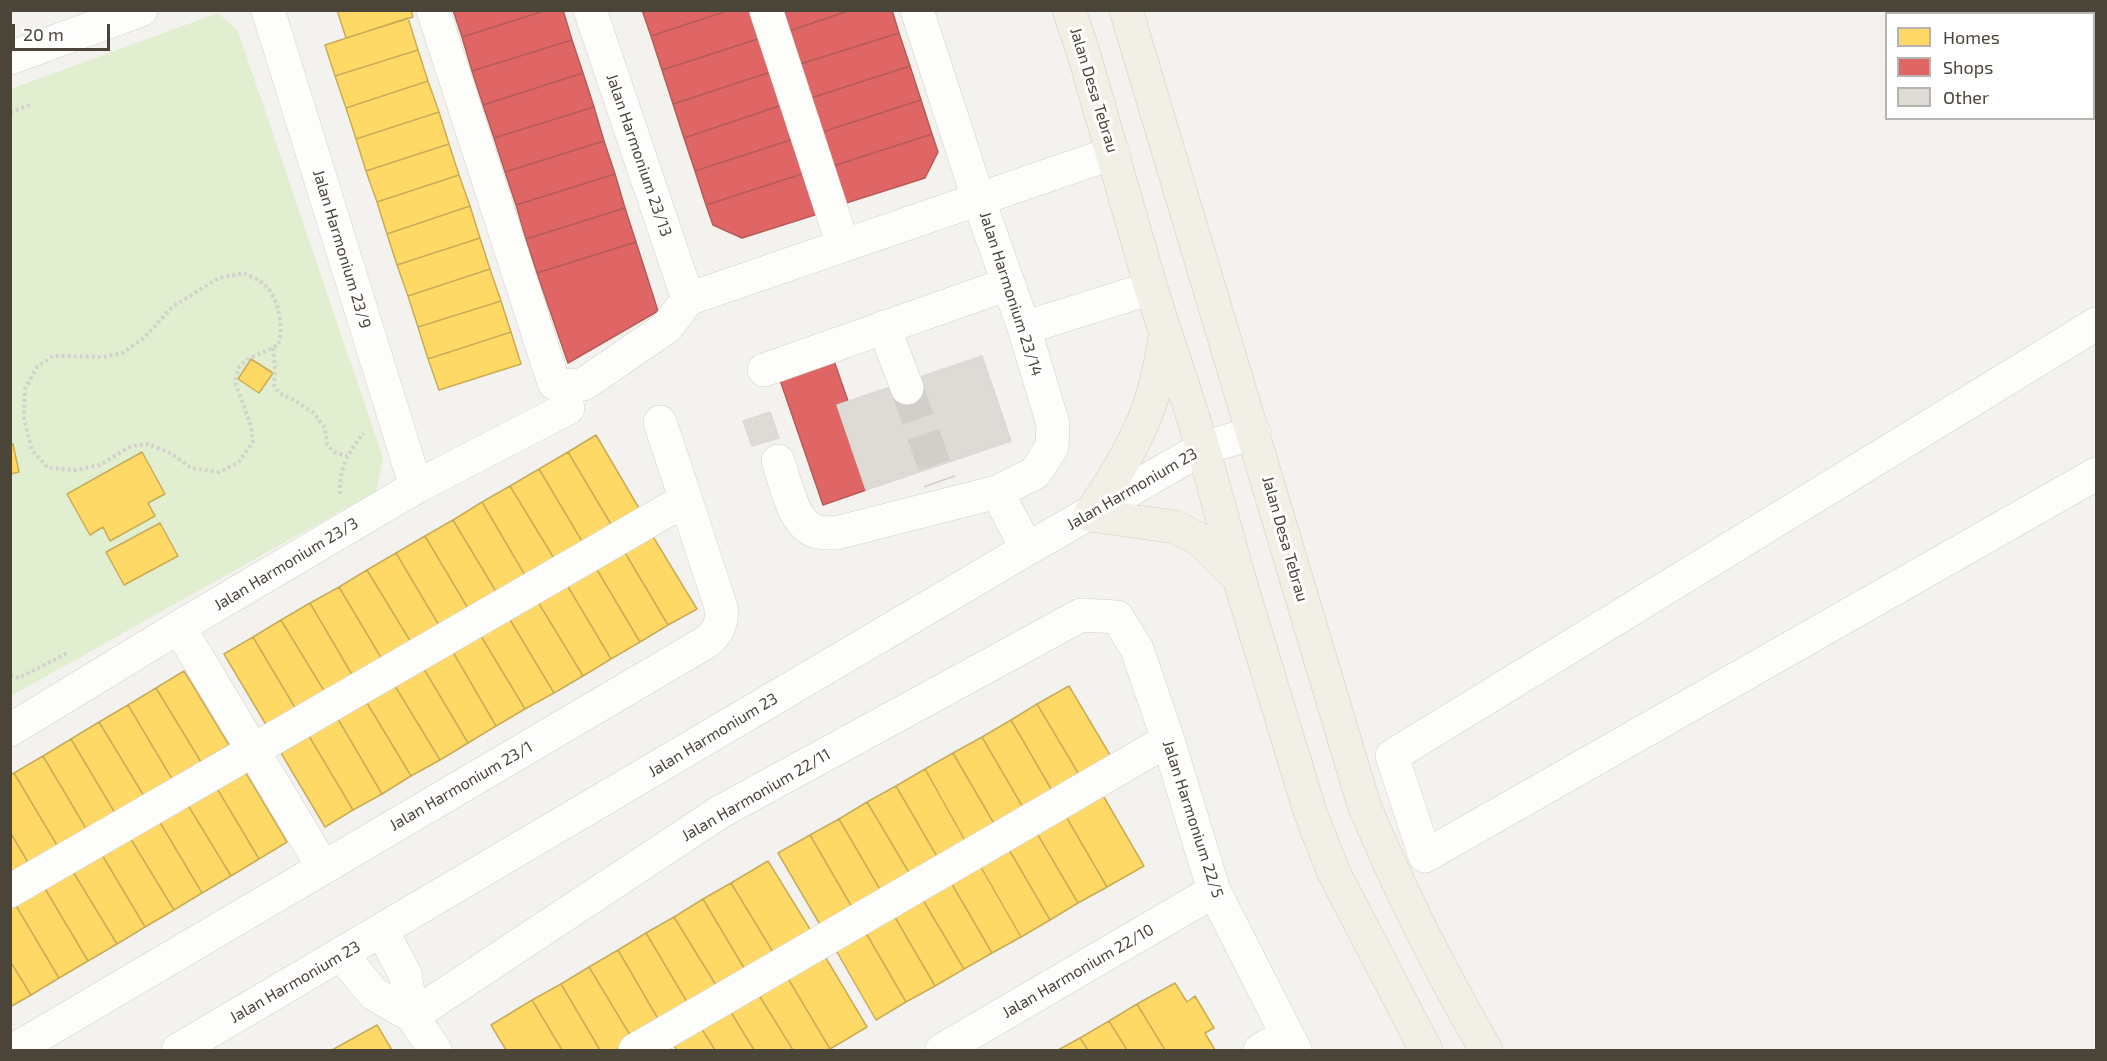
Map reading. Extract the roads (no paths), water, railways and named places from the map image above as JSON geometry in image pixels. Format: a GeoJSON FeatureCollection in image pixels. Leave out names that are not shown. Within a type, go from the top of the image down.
{"type":"FeatureCollection","features":[{"type":"Feature","properties":{"kind":"main road","name":"Jalan Desa Tebrau"},"geometry":{"type":"LineString","coordinates":[[1069,10],[1165,334],[1203,448],[1239,578],[1310,812],[1334,873],[1426,1050]]}},
{"type":"Feature","properties":{"kind":"main road","name":"Jalan Desa Tebrau"},"geometry":{"type":"LineString","coordinates":[[1126,10],[1364,805],[1384,854],[1463,1011],[1486,1050]]}},
{"type":"Feature","properties":{"kind":"main road"},"geometry":{"type":"LineString","coordinates":[[1165,334],[1157,381],[1144,421],[1121,466],[1090,515],[1175,527],[1203,541],[1239,578]]}},
{"type":"Feature","properties":{"kind":"street"},"geometry":{"type":"LineString","coordinates":[[10,58],[141,10]]}},
{"type":"Feature","properties":{"kind":"street","name":"Jalan Harmonium 23/9"},"geometry":{"type":"LineString","coordinates":[[268,10],[416,488]]}},
{"type":"Feature","properties":{"kind":"street"},"geometry":{"type":"LineString","coordinates":[[433,10],[554,384],[569,386],[584,384],[667,327],[688,298],[1113,153]]}},
{"type":"Feature","properties":{"kind":"street","name":"Jalan Harmonium 23/13"},"geometry":{"type":"LineString","coordinates":[[590,10],[688,298]]}},
{"type":"Feature","properties":{"kind":"street"},"geometry":{"type":"LineString","coordinates":[[766,10],[843,245]]}},
{"type":"Feature","properties":{"kind":"street","name":"Jalan Harmonium 23/14"},"geometry":{"type":"LineString","coordinates":[[778,461],[797,516],[809,529],[819,533],[836,533],[943,493],[997,492],[1035,473],[1052,447],[1053,424],[1024,328],[978,198],[917,10]]}},
{"type":"Feature","properties":{"kind":"street"},"geometry":{"type":"LineString","coordinates":[[764,370],[1008,284]]}},
{"type":"Feature","properties":{"kind":"street"},"geometry":{"type":"LineString","coordinates":[[1024,328],[1151,288]]}},
{"type":"Feature","properties":{"kind":"street"},"geometry":{"type":"LineString","coordinates":[[2097,324],[1392,756],[1425,856],[2097,474]]}},
{"type":"Feature","properties":{"kind":"street"},"geometry":{"type":"LineString","coordinates":[[884,327],[907,388]]}},
{"type":"Feature","properties":{"kind":"street","name":"Jalan Harmonium 23/3"},"geometry":{"type":"LineString","coordinates":[[10,730],[179,627],[416,488],[568,408]]}},
{"type":"Feature","properties":{"kind":"street","name":"Jalan Harmonium 23/1"},"geometry":{"type":"LineString","coordinates":[[14,1050],[716,634],[722,616],[721,607],[660,422]]}},
{"type":"Feature","properties":{"kind":"street","name":"Jalan Harmonium 23"},"geometry":{"type":"LineString","coordinates":[[178,1050],[1027,549],[1090,515],[1203,448],[1254,433]]}},
{"type":"Feature","properties":{"kind":"street"},"geometry":{"type":"LineString","coordinates":[[997,492],[1027,549]]}},
{"type":"Feature","properties":{"kind":"street"},"geometry":{"type":"LineString","coordinates":[[10,891],[685,500]]}},
{"type":"Feature","properties":{"kind":"street","name":"Jalan Harmonium 22/5"},"geometry":{"type":"LineString","coordinates":[[1081,615],[1117,616],[1137,649],[1168,740],[1214,891],[1280,1045]]}},
{"type":"Feature","properties":{"kind":"street","name":"Jalan Harmonium 22/11"},"geometry":{"type":"LineString","coordinates":[[412,1016],[720,812],[1081,615]]}},
{"type":"Feature","properties":{"kind":"street"},"geometry":{"type":"LineString","coordinates":[[179,627],[323,867]]}},
{"type":"Feature","properties":{"kind":"street"},"geometry":{"type":"LineString","coordinates":[[635,1050],[1168,740]]}},
{"type":"Feature","properties":{"kind":"street","name":"Jalan Harmonium 22/10"},"geometry":{"type":"LineString","coordinates":[[942,1050],[1214,891]]}},
{"type":"Feature","properties":{"kind":"street"},"geometry":{"type":"LineString","coordinates":[[382,931],[405,974],[412,1016],[435,1050]]}},
{"type":"Feature","properties":{"kind":"street"},"geometry":{"type":"LineString","coordinates":[[342,955],[374,994],[412,1016]]}},
{"type":"Feature","properties":{"kind":"tunnel"},"geometry":{"type":"LineString","coordinates":[[907,388],[940,482]]}}]}
